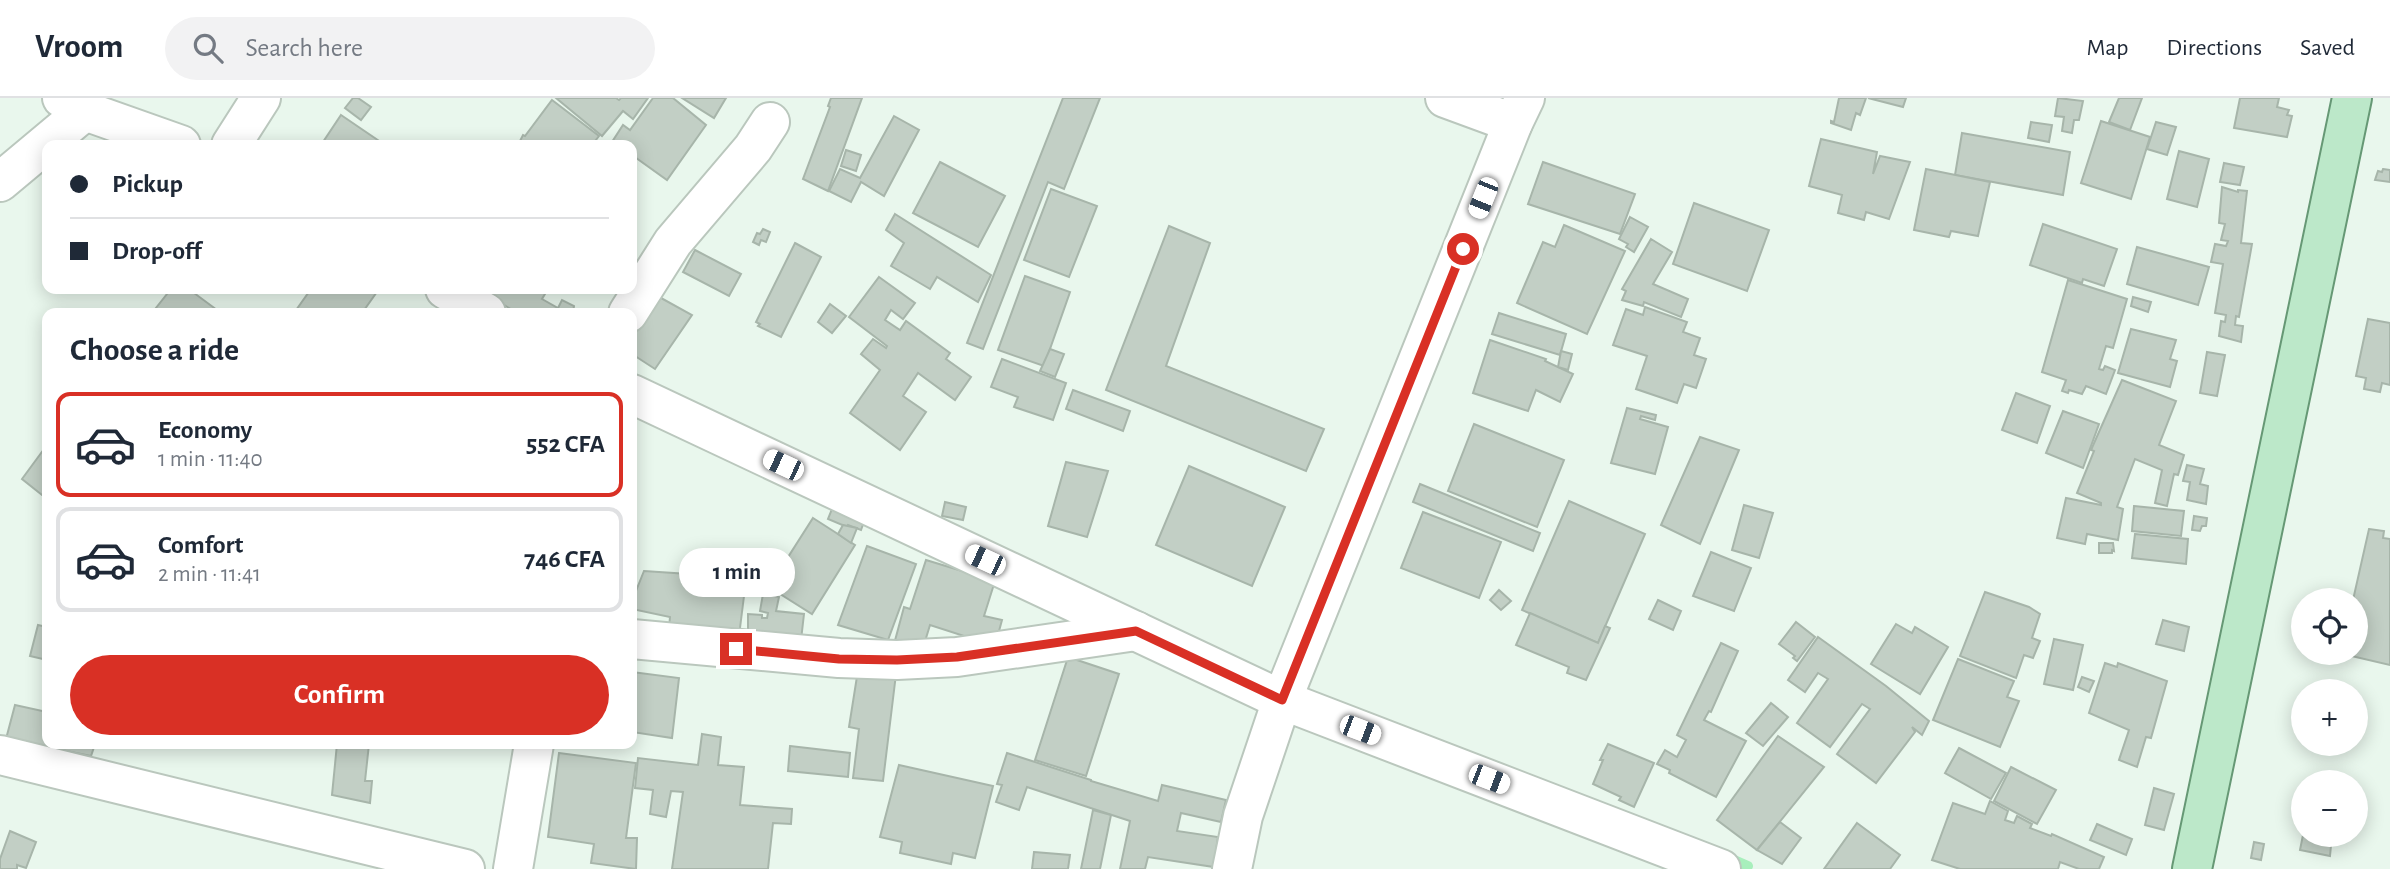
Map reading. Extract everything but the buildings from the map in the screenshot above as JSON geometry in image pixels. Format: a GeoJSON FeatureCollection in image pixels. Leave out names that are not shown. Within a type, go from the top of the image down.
{"type":"FeatureCollection","features":[{"type":"Feature","properties":{"kind":"main road"},"geometry":{"type":"LineString","coordinates":[[2192,869],[2351,98]]}},
{"type":"Feature","properties":{"kind":"street"},"geometry":{"type":"LineString","coordinates":[[234,140],[261,98]]}},
{"type":"Feature","properties":{"kind":"street"},"geometry":{"type":"LineString","coordinates":[[1232,869],[1243,816],[1282,700],[1519,111],[1445,98]]}},
{"type":"Feature","properties":{"kind":"street"},"geometry":{"type":"LineString","coordinates":[[0,182],[74,104],[168,140]]}},
{"type":"Feature","properties":{"kind":"street"},"geometry":{"type":"LineString","coordinates":[[631,308],[673,242],[753,148],[770,122]]}},
{"type":"Feature","properties":{"kind":"street"},"geometry":{"type":"LineString","coordinates":[[454,294],[477,308]]}},
{"type":"Feature","properties":{"kind":"street"},"geometry":{"type":"LineString","coordinates":[[637,396],[1282,700],[1721,869]]}},
{"type":"Feature","properties":{"kind":"street"},"geometry":{"type":"LineString","coordinates":[[637,639],[839,659],[897,660],[957,657],[1136,631]]}},
{"type":"Feature","properties":{"kind":"street"},"geometry":{"type":"LineString","coordinates":[[513,869],[533,749]]}},
{"type":"Feature","properties":{"kind":"street"},"geometry":{"type":"LineString","coordinates":[[0,755],[465,869]]}},
{"type":"Feature","properties":{"kind":"waterway"},"geometry":{"type":"LineString","coordinates":[[1725,856],[1748,866]]}},
{"type":"Feature","properties":{"kind":"route"},"geometry":{"type":"LineString","coordinates":[[736,649],[839,659],[897,660],[957,657],[1136,631],[1282,700],[1463,249]]}}]}
